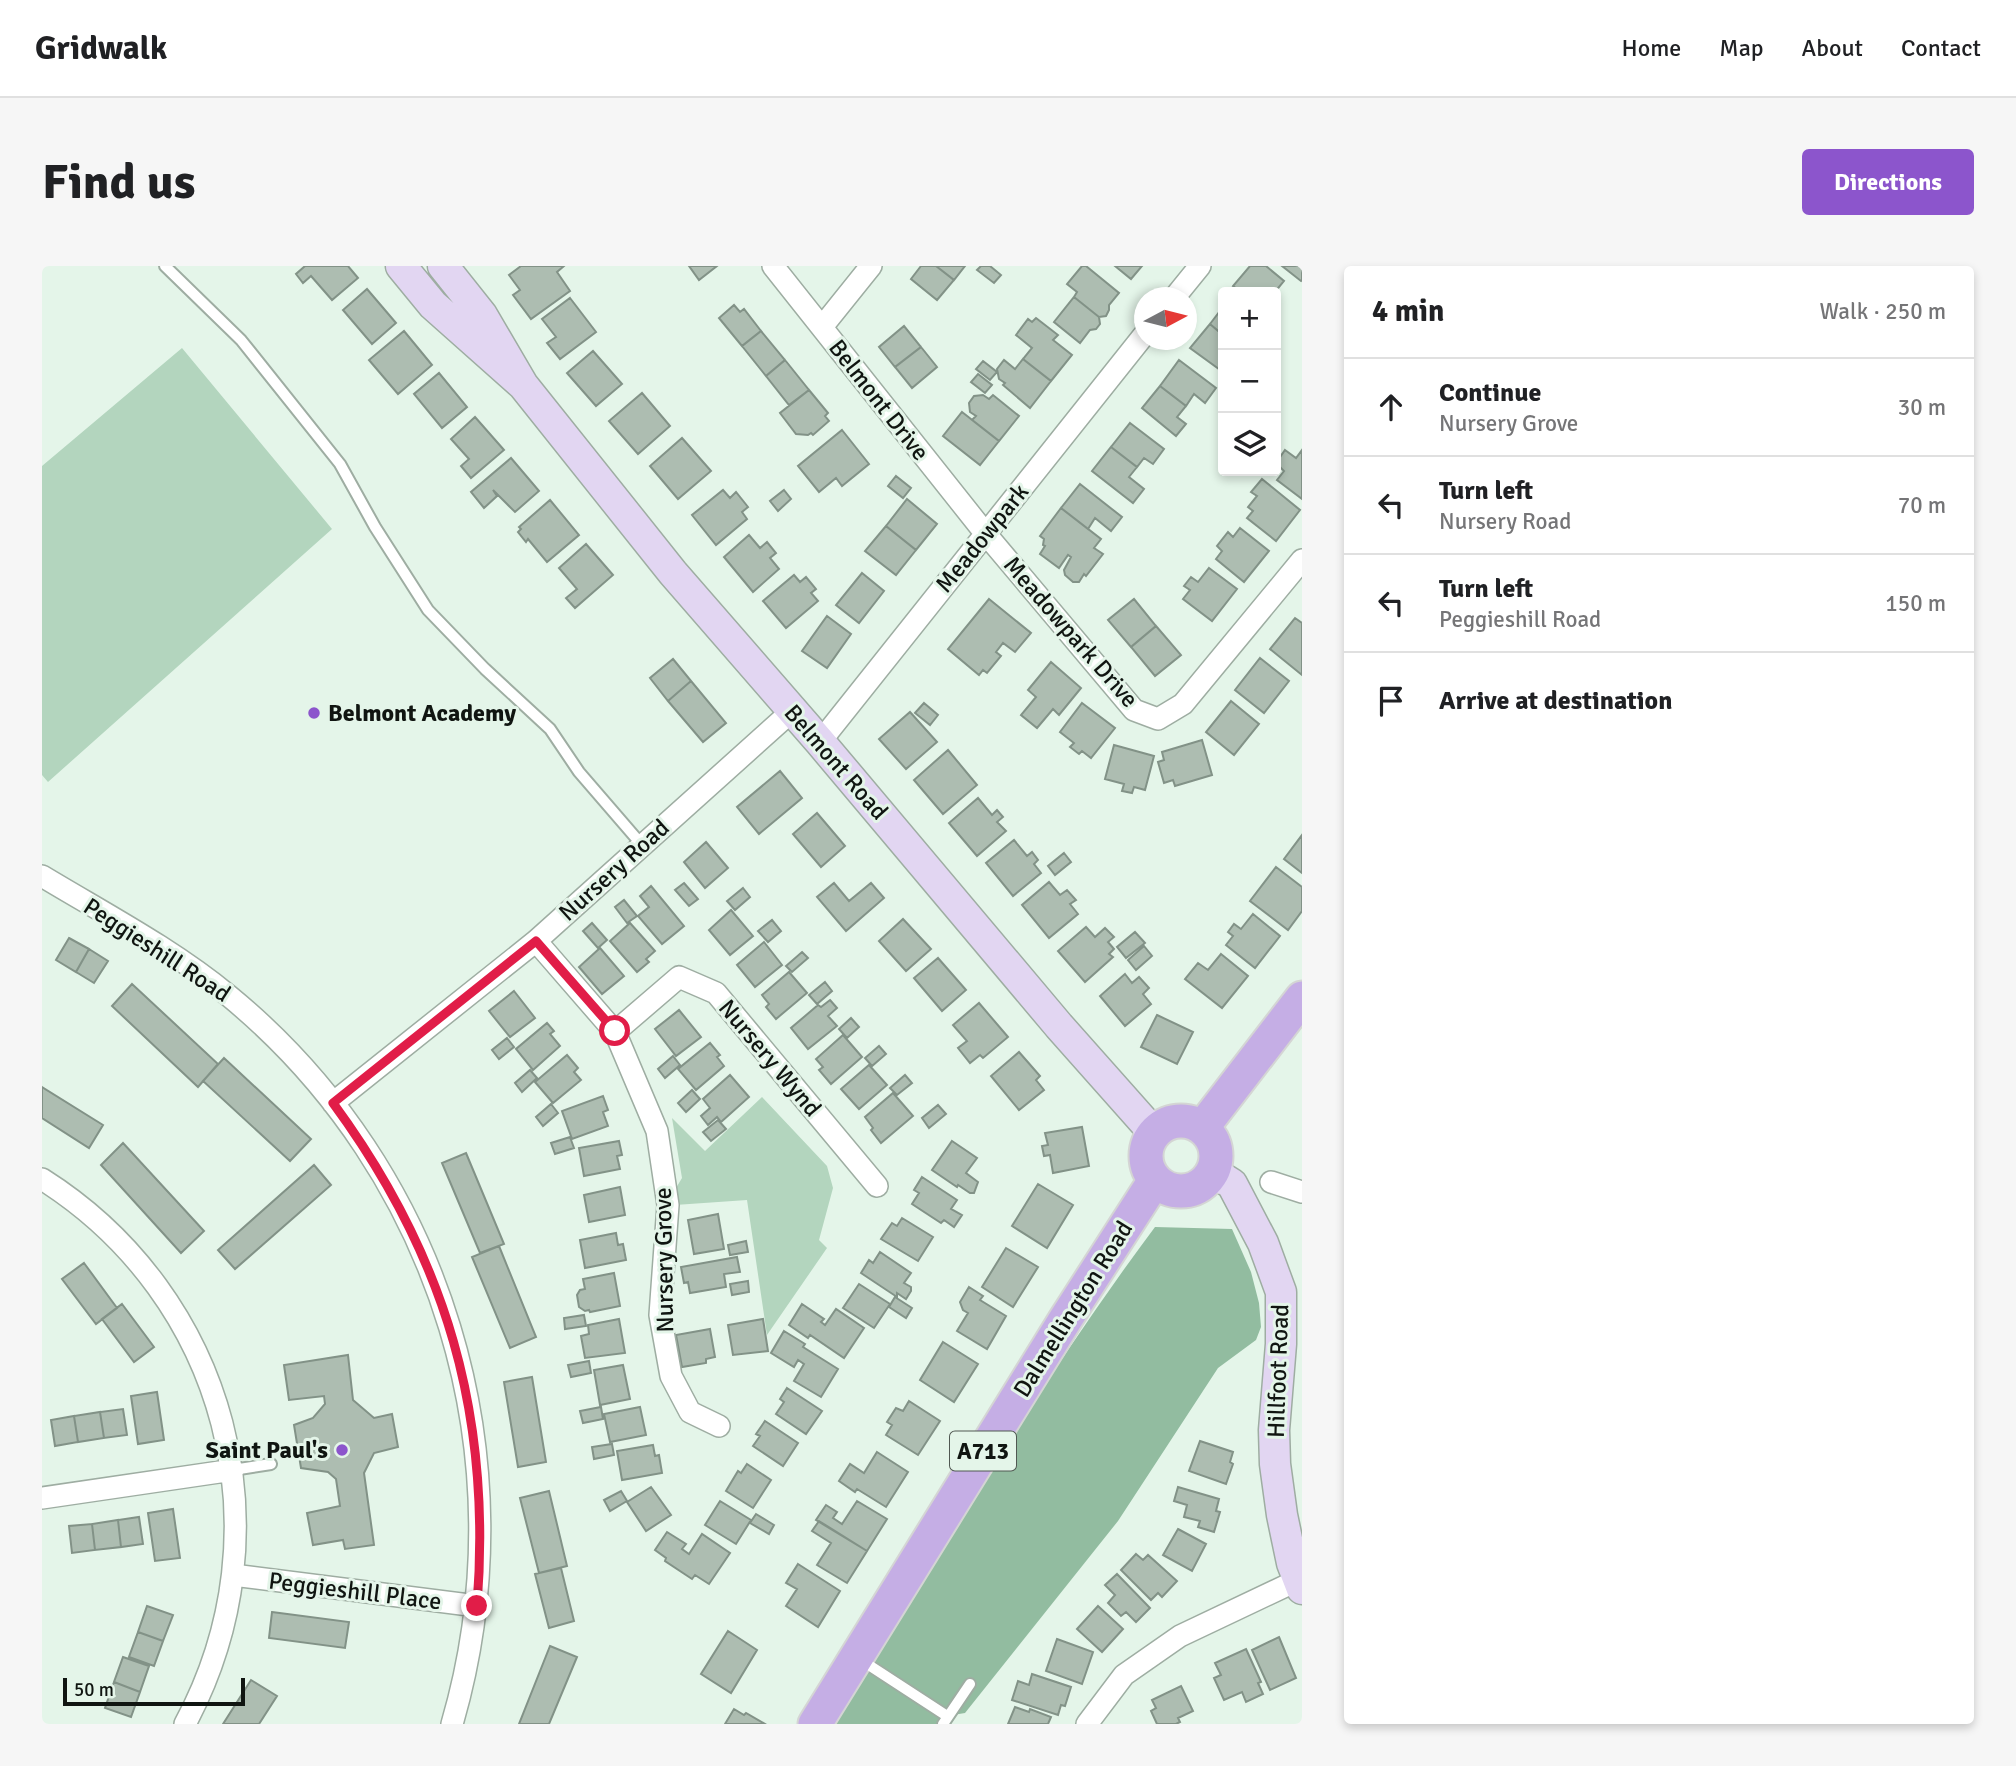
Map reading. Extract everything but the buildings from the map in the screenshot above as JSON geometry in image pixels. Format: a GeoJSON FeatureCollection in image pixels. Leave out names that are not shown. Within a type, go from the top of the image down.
{"type":"FeatureCollection","features":[{"type":"Feature","properties":{"kind":"main road"},"geometry":{"type":"LineString","coordinates":[[1202,1128],[1302,998]]}},
{"type":"Feature","properties":{"kind":"main road"},"geometry":{"type":"LineString","coordinates":[[1177,1121],[1194,1123],[1209,1135],[1216,1153],[1213,1172],[1202,1185],[1186,1191],[1169,1189],[1154,1180],[1146,1162],[1148,1142],[1154,1133],[1168,1123],[1177,1121]]}},
{"type":"Feature","properties":{"kind":"main road","name":"Dalmellington Road"},"geometry":{"type":"LineString","coordinates":[[815,1724],[1154,1180]]}},
{"type":"Feature","properties":{"kind":"street","name":"Belmont Road"},"geometry":{"type":"LineString","coordinates":[[401,266],[433,305],[523,386]]}},
{"type":"Feature","properties":{"kind":"street","name":"Belmont Road"},"geometry":{"type":"LineString","coordinates":[[443,266],[482,315],[523,386],[673,573],[820,742],[1059,1026],[1154,1133]]}},
{"type":"Feature","properties":{"kind":"street","name":"Belmont Drive"},"geometry":{"type":"LineString","coordinates":[[773,266],[985,533]]}},
{"type":"Feature","properties":{"kind":"street"},"geometry":{"type":"LineString","coordinates":[[822,327],[872,266]]}},
{"type":"Feature","properties":{"kind":"street"},"geometry":{"type":"LineString","coordinates":[[1183,287],[1200,266]]}},
{"type":"Feature","properties":{"kind":"street","name":"Meadowpark"},"geometry":{"type":"LineString","coordinates":[[820,742],[1134,347]]}},
{"type":"Feature","properties":{"kind":"street","name":"Meadowpark Drive"},"geometry":{"type":"LineString","coordinates":[[985,533],[1134,710],[1158,719],[1182,704],[1302,560]]}},
{"type":"Feature","properties":{"kind":"street","name":"Nursery Road"},"geometry":{"type":"LineString","coordinates":[[333,1103],[536,941],[792,711]]}},
{"type":"Feature","properties":{"kind":"street","name":"Peggieshill Road"},"geometry":{"type":"LineString","coordinates":[[42,876],[190,966],[230,997],[276,1039],[333,1103],[364,1146],[398,1203],[421,1249],[454,1340],[471,1417],[479,1472],[481,1562],[477,1606],[471,1649],[452,1724]]}},
{"type":"Feature","properties":{"kind":"street","name":"Nursery Grove"},"geometry":{"type":"LineString","coordinates":[[536,941],[615,1031],[657,1130],[668,1205],[660,1315],[671,1376],[690,1412],[719,1426]]}},
{"type":"Feature","properties":{"kind":"street","name":"Nursery Wynd"},"geometry":{"type":"LineString","coordinates":[[615,1031],[679,977],[716,993],[877,1186]]}},
{"type":"Feature","properties":{"kind":"street","name":"Hillfoot Road"},"geometry":{"type":"LineString","coordinates":[[1213,1172],[1232,1184],[1263,1243],[1281,1292],[1281,1344],[1274,1430],[1275,1464],[1282,1515],[1292,1563],[1300,1584]]}},
{"type":"Feature","properties":{"kind":"street"},"geometry":{"type":"LineString","coordinates":[[42,1179],[83,1207],[112,1232],[132,1253],[168,1301],[199,1356],[223,1426],[233,1470],[236,1538],[233,1575],[220,1641],[185,1724]]}},
{"type":"Feature","properties":{"kind":"street"},"geometry":{"type":"LineString","coordinates":[[1271,1182],[1302,1192]]}},
{"type":"Feature","properties":{"kind":"street"},"geometry":{"type":"LineString","coordinates":[[42,1498],[233,1470]]}},
{"type":"Feature","properties":{"kind":"street","name":"Peggieshill Place"},"geometry":{"type":"LineString","coordinates":[[233,1575],[477,1606]]}},
{"type":"Feature","properties":{"kind":"street"},"geometry":{"type":"LineString","coordinates":[[1093,1721],[1124,1675],[1180,1636],[1300,1584]]}},
{"type":"Feature","properties":{"kind":"lane"},"geometry":{"type":"LineString","coordinates":[[165,266],[240,340],[341,464],[375,527],[428,610],[485,669],[550,729],[579,772],[642,845]]}},
{"type":"Feature","properties":{"kind":"lane"},"geometry":{"type":"LineString","coordinates":[[233,1470],[271,1464]]}},
{"type":"Feature","properties":{"kind":"lane"},"geometry":{"type":"LineString","coordinates":[[856,1657],[945,1720],[970,1684]]}},
{"type":"Feature","properties":{"kind":"green space"},"geometry":{"type":"Polygon","coordinates":[[[182,348],[332,529],[48,782],[42,775],[42,466],[182,348]]]}},
{"type":"Feature","properties":{"kind":"green space"},"geometry":{"type":"Polygon","coordinates":[[[762,1097],[827,1166],[833,1188],[819,1240],[827,1248],[767,1335],[747,1200],[675,1205],[676,1188],[682,1178],[672,1118],[705,1151],[762,1097]]]}},
{"type":"Feature","properties":{"kind":"green space"},"geometry":{"type":"Polygon","coordinates":[[[1155,1227],[1232,1229],[1251,1272],[1259,1303],[1261,1327],[1256,1340],[1218,1368],[1118,1521],[965,1713],[947,1716],[943,1724],[825,1724],[1069,1349],[1155,1227]]]}},
{"type":"Feature","properties":{"kind":"place","name":"Belmont Academy"},"geometry":{"type":"Point","coordinates":[314,713]}},
{"type":"Feature","properties":{"kind":"place","name":"Saint Paul's"},"geometry":{"type":"Point","coordinates":[342,1450]}},
{"type":"Feature","properties":{"kind":"route"},"geometry":{"type":"LineString","coordinates":[[477,1606],[481,1562],[479,1472],[465,1383],[454,1340],[421,1249],[398,1203],[379,1168],[333,1103],[536,941],[615,1031]]}}]}
